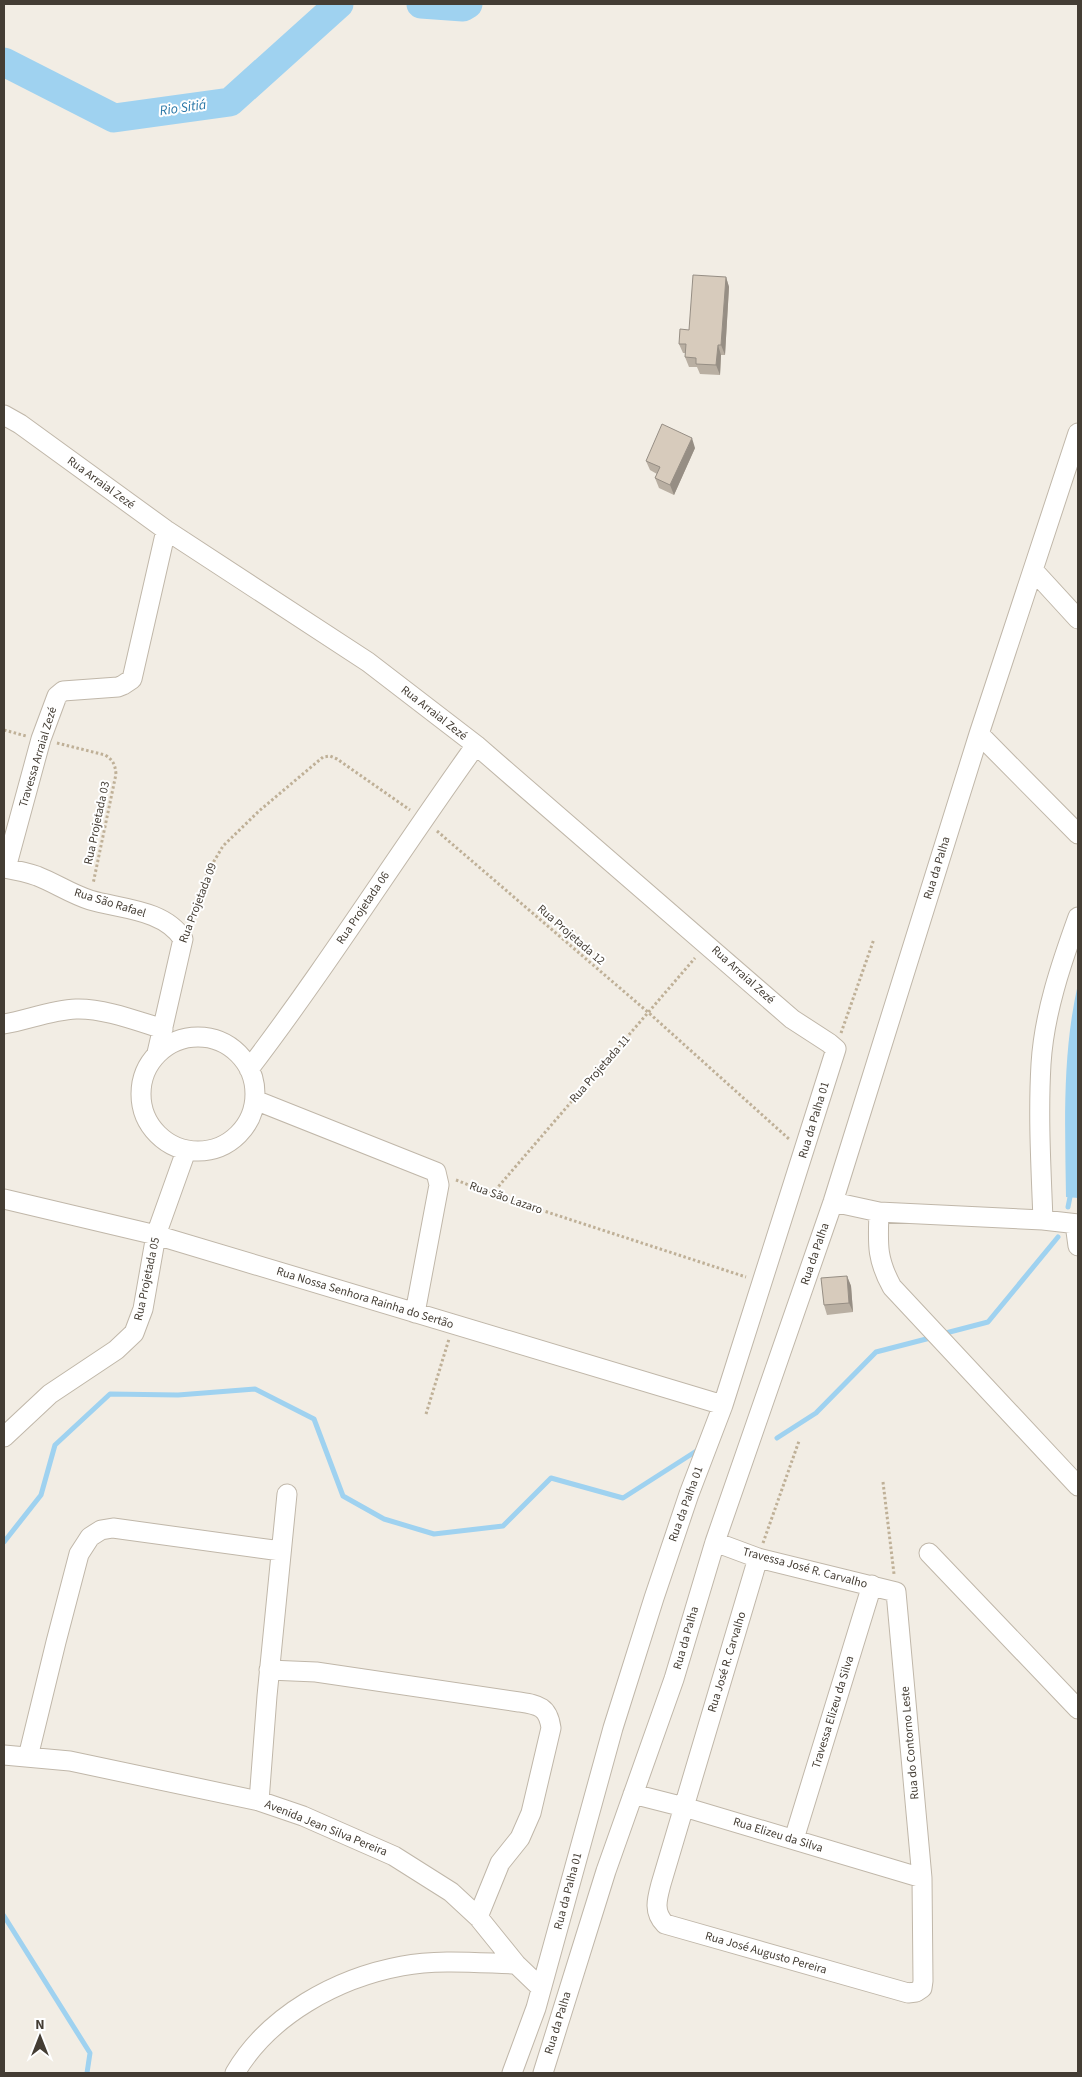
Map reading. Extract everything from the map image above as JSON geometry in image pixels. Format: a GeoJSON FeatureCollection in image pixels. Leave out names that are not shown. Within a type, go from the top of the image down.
{"type":"FeatureCollection","features":[{"type":"Feature","properties":{"kind":"street","name":"Rua Arraial Zezé"},"geometry":{"type":"LineString","coordinates":[[4,415],[20,424],[166,530],[368,662],[476,745],[792,1019],[829,1043],[836,1050]]}},
{"type":"Feature","properties":{"kind":"street","name":"Rua da Palha"},"geometry":{"type":"LineString","coordinates":[[543,2073],[606,1871],[674,1679],[715,1542],[833,1202],[979,734],[1078,432]]}},
{"type":"Feature","properties":{"kind":"street","name":"Travessa Arraial Zezé"},"geometry":{"type":"LineString","coordinates":[[5,868],[41,739],[57,696],[63,691],[123,686],[132,679],[166,530]]}},
{"type":"Feature","properties":{"kind":"street"},"geometry":{"type":"LineString","coordinates":[[1034,571],[1078,619]]}},
{"type":"Feature","properties":{"kind":"street"},"geometry":{"type":"LineString","coordinates":[[979,734],[1078,834]]}},
{"type":"Feature","properties":{"kind":"street","name":"Rua Projetada 06"},"geometry":{"type":"LineString","coordinates":[[249,1069],[306,993],[423,819],[476,745]]}},
{"type":"Feature","properties":{"kind":"street","name":"Rua São Rafael"},"geometry":{"type":"LineString","coordinates":[[5,868],[39,877],[89,900],[155,917],[176,929],[183,939]]}},
{"type":"Feature","properties":{"kind":"street"},"geometry":{"type":"LineString","coordinates":[[1043,1220],[1040,1147],[1041,1063],[1050,1008],[1078,916]]}},
{"type":"Feature","properties":{"kind":"street","name":"Rua Projetada 09"},"geometry":{"type":"LineString","coordinates":[[157,1054],[183,939]]}},
{"type":"Feature","properties":{"kind":"street"},"geometry":{"type":"LineString","coordinates":[[4,1024],[77,1009],[124,1018],[163,1029]]}},
{"type":"Feature","properties":{"kind":"street"},"geometry":{"type":"LineString","coordinates":[[200,1038],[215,1040],[229,1046],[241,1056],[249,1069],[254,1084],[255,1100],[251,1116],[240,1132],[225,1144],[206,1150],[186,1151],[158,1134],[149,1121],[143,1106],[142,1090],[144,1076],[157,1054],[170,1045],[184,1039],[200,1038]]}},
{"type":"Feature","properties":{"kind":"street","name":"Rua da Palha 01"},"geometry":{"type":"LineString","coordinates":[[512,2073],[536,2008],[613,1728],[651,1607],[689,1494],[723,1404],[836,1050]]}},
{"type":"Feature","properties":{"kind":"street"},"geometry":{"type":"LineString","coordinates":[[255,1100],[436,1172],[438,1185],[415,1313]]}},
{"type":"Feature","properties":{"kind":"street","name":"Rua Projetada 05"},"geometry":{"type":"LineString","coordinates":[[4,1437],[50,1394],[116,1350],[134,1333],[143,1309],[156,1235],[186,1151]]}},
{"type":"Feature","properties":{"kind":"street","name":"Rua Nossa Senhora Rainha do Sertão"},"geometry":{"type":"LineString","coordinates":[[4,1199],[156,1235],[723,1404]]}},
{"type":"Feature","properties":{"kind":"street"},"geometry":{"type":"LineString","coordinates":[[833,1202],[880,1212],[1043,1220],[1076,1224],[1078,1246]]}},
{"type":"Feature","properties":{"kind":"street"},"geometry":{"type":"LineString","coordinates":[[880,1212],[878,1247],[882,1269],[892,1286],[1078,1486]]}},
{"type":"Feature","properties":{"kind":"street"},"geometry":{"type":"LineString","coordinates":[[258,1801],[287,1494]]}},
{"type":"Feature","properties":{"kind":"street"},"geometry":{"type":"LineString","coordinates":[[28,1757],[79,1554],[90,1536],[101,1530],[113,1528],[281,1551]]}},
{"type":"Feature","properties":{"kind":"street","name":"Travessa José R. Carvalho"},"geometry":{"type":"LineString","coordinates":[[715,1542],[758,1558],[896,1592]]}},
{"type":"Feature","properties":{"kind":"street"},"geometry":{"type":"LineString","coordinates":[[929,1553],[1078,1709]]}},
{"type":"Feature","properties":{"kind":"street","name":"Rua José R. Carvalho"},"geometry":{"type":"LineString","coordinates":[[661,1884],[758,1558]]}},
{"type":"Feature","properties":{"kind":"street","name":"Travessa Elizeu da Silva"},"geometry":{"type":"LineString","coordinates":[[794,1839],[872,1585]]}},
{"type":"Feature","properties":{"kind":"street","name":"Rua do Contorno Leste"},"geometry":{"type":"LineString","coordinates":[[896,1592],[922,1878],[923,1981],[922,1988],[908,1994]]}},
{"type":"Feature","properties":{"kind":"street"},"geometry":{"type":"LineString","coordinates":[[269,1670],[316,1672],[539,1706],[545,1711],[550,1719],[551,1728],[531,1813],[520,1838],[500,1863],[478,1917]]}},
{"type":"Feature","properties":{"kind":"street","name":"Avenida Jean Silva Pereira"},"geometry":{"type":"LineString","coordinates":[[4,1755],[70,1761],[258,1801],[303,1816],[394,1856],[451,1892],[478,1917],[516,1964],[541,1988]]}},
{"type":"Feature","properties":{"kind":"street","name":"Rua Elizeu da Silva"},"geometry":{"type":"LineString","coordinates":[[633,1794],[684,1807],[922,1878]]}},
{"type":"Feature","properties":{"kind":"street","name":"Rua José Augusto Pereira"},"geometry":{"type":"LineString","coordinates":[[661,1884],[656,1902],[657,1913],[665,1924],[908,1994]]}},
{"type":"Feature","properties":{"kind":"street"},"geometry":{"type":"LineString","coordinates":[[234,2073],[252,2049],[288,2015],[329,1990],[366,1975],[404,1966],[456,1962],[516,1964]]}},
{"type":"Feature","properties":{"kind":"path","name":"Rua Projetada 03"},"geometry":{"type":"LineString","coordinates":[[89,900],[116,774],[112,759],[105,755]]}},
{"type":"Feature","properties":{"kind":"path","name":"Rua Projetada 12"},"geometry":{"type":"LineString","coordinates":[[314,763],[323,757],[330,756],[338,759],[423,819],[649,1013],[804,1152]]}},
{"type":"Feature","properties":{"kind":"path","name":"Rua Projetada 09"},"geometry":{"type":"LineString","coordinates":[[183,939],[207,873],[223,846],[314,763]]}},
{"type":"Feature","properties":{"kind":"path"},"geometry":{"type":"LineString","coordinates":[[836,1050],[874,939]]}},
{"type":"Feature","properties":{"kind":"path","name":"Rua Projetada 11"},"geometry":{"type":"LineString","coordinates":[[492,1194],[707,944]]}},
{"type":"Feature","properties":{"kind":"path","name":"Rua São Lazaro"},"geometry":{"type":"LineString","coordinates":[[436,1172],[492,1194],[762,1282]]}},
{"type":"Feature","properties":{"kind":"path"},"geometry":{"type":"LineString","coordinates":[[426,1414],[454,1324]]}},
{"type":"Feature","properties":{"kind":"path"},"geometry":{"type":"LineString","coordinates":[[758,1558],[799,1441]]}},
{"type":"Feature","properties":{"kind":"path"},"geometry":{"type":"LineString","coordinates":[[883,1482],[896,1592]]}},
{"type":"Feature","properties":{"kind":"water"},"geometry":{"type":"Polygon","coordinates":[[[1078,984],[1078,1198],[1066,1197],[1065,1116],[1069,1037],[1078,984]]]}},
{"type":"Feature","properties":{"kind":"building"},"geometry":{"type":"Polygon","coordinates":[[[693,275],[726,277],[721,345],[718,345],[716,365],[696,364],[696,358],[685,357],[686,344],[679,344],[680,329],[689,330],[693,275]]]}},
{"type":"Feature","properties":{"kind":"building"},"geometry":{"type":"Polygon","coordinates":[[[662,424],[692,438],[670,485],[655,478],[660,467],[646,461],[662,424]]]}},
{"type":"Feature","properties":{"kind":"building"},"geometry":{"type":"Polygon","coordinates":[[[847,1276],[849,1303],[824,1305],[821,1278],[847,1276]]]}},
{"type":"Feature","properties":{"kind":"waterway","name":"Rio Sitiá"},"geometry":{"type":"LineString","coordinates":[[4,62],[114,118],[230,102],[339,4]]}},
{"type":"Feature","properties":{"kind":"waterway","name":"Rio Sitiá"},"geometry":{"type":"LineString","coordinates":[[421,4],[463,7],[468,4]]}},
{"type":"Feature","properties":{"kind":"waterway"},"geometry":{"type":"LineString","coordinates":[[1068,1207],[1071,1192]]}},
{"type":"Feature","properties":{"kind":"waterway"},"geometry":{"type":"LineString","coordinates":[[942,1334],[988,1322],[1058,1237]]}},
{"type":"Feature","properties":{"kind":"waterway"},"geometry":{"type":"LineString","coordinates":[[777,1438],[816,1413],[876,1352],[934,1337]]}},
{"type":"Feature","properties":{"kind":"waterway"},"geometry":{"type":"LineString","coordinates":[[4,1542],[41,1495],[55,1445],[110,1394],[178,1395],[255,1389],[314,1419],[343,1496],[384,1519],[434,1534],[503,1526],[551,1478],[623,1498],[698,1450]]}},
{"type":"Feature","properties":{"kind":"waterway"},"geometry":{"type":"LineString","coordinates":[[4,1916],[90,2053],[87,2073]]}}]}
